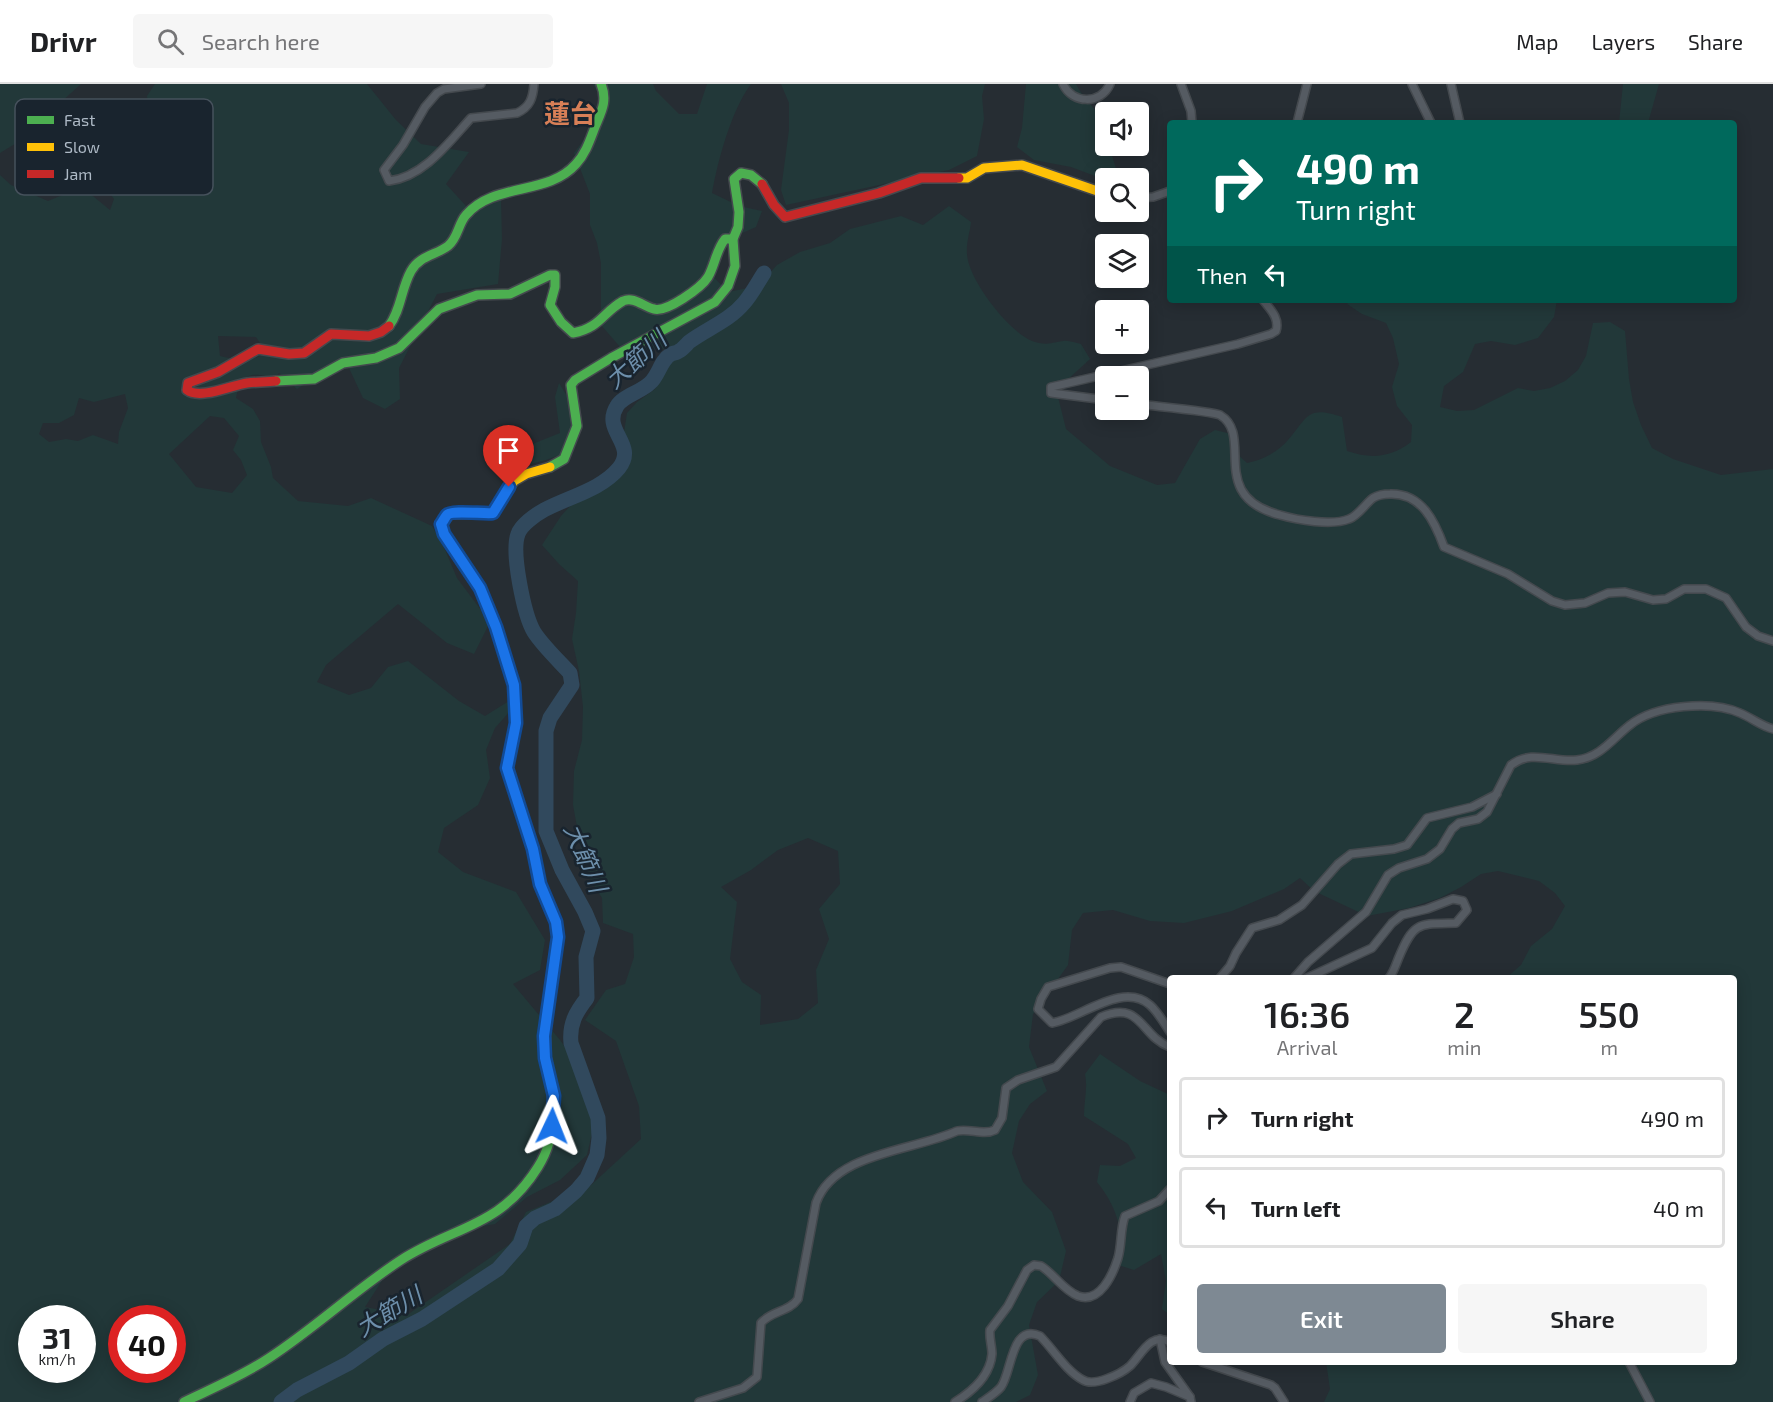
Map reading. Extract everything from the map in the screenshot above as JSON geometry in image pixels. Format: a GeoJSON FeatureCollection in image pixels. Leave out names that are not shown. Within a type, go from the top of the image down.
{"type":"FeatureCollection","features":[{"type":"Feature","properties":{"kind":"street"},"geometry":{"type":"LineString","coordinates":[[481,84],[444,89],[437,93],[425,107],[403,145],[384,170],[389,181],[415,172],[435,157],[471,118],[517,113],[529,106],[534,84]]}},
{"type":"Feature","properties":{"kind":"street"},"geometry":{"type":"LineString","coordinates":[[601,84],[605,102],[589,143],[572,169],[564,175],[535,186],[486,200],[467,214],[451,243],[420,259],[411,272],[396,313],[380,333],[371,336],[331,334],[304,353],[289,354],[258,349],[218,372],[188,383],[187,390],[191,393],[212,392],[246,383],[314,379],[343,363],[376,358],[399,348],[439,309],[477,294],[510,294],[550,275],[555,275],[555,287],[550,305],[561,322],[573,333],[588,330],[625,300],[634,300],[655,310],[665,309],[702,285],[709,275],[720,245],[725,239],[733,239]]}},
{"type":"Feature","properties":{"kind":"street"},"geometry":{"type":"LineString","coordinates":[[1063,84],[1072,97],[1079,99],[1093,99],[1100,96],[1110,84]]}},
{"type":"Feature","properties":{"kind":"street"},"geometry":{"type":"LineString","coordinates":[[1181,84],[1191,111],[1192,120]]}},
{"type":"Feature","properties":{"kind":"street"},"geometry":{"type":"LineString","coordinates":[[1298,120],[1307,84]]}},
{"type":"Feature","properties":{"kind":"street"},"geometry":{"type":"LineString","coordinates":[[1412,84],[1430,120]]}},
{"type":"Feature","properties":{"kind":"street"},"geometry":{"type":"LineString","coordinates":[[1451,84],[1459,120]]}},
{"type":"Feature","properties":{"kind":"street"},"geometry":{"type":"LineString","coordinates":[[184,1402],[271,1357],[406,1257],[466,1231],[491,1216],[511,1200],[535,1172],[544,1157],[551,1134],[554,1096],[545,1058],[544,1036],[558,937],[556,922],[540,884],[533,849],[507,768],[516,723],[514,685],[496,627],[480,588],[444,534],[441,524],[446,516],[451,513],[479,515],[493,513],[514,481],[526,474],[555,466],[564,459],[577,426],[571,385],[575,380],[715,302],[728,286],[735,266],[733,239],[738,227],[739,212],[734,179],[741,173],[750,174],[764,184],[778,212],[785,217],[879,193],[921,178],[966,178],[984,168],[1009,165],[1022,165],[1095,190]]}},
{"type":"Feature","properties":{"kind":"street"},"geometry":{"type":"LineString","coordinates":[[1149,197],[1167,192]]}},
{"type":"Feature","properties":{"kind":"street"},"geometry":{"type":"LineString","coordinates":[[1142,366],[1271,334],[1276,331],[1277,321],[1265,303]]}},
{"type":"Feature","properties":{"kind":"street"},"geometry":{"type":"LineString","coordinates":[[1095,377],[1051,387],[1051,393],[1095,399]]}},
{"type":"Feature","properties":{"kind":"street"},"geometry":{"type":"LineString","coordinates":[[1149,405],[1220,415],[1230,425],[1234,436],[1237,482],[1249,502],[1269,511],[1302,519],[1330,522],[1350,519],[1374,497],[1397,493],[1413,499],[1425,508],[1436,525],[1444,547],[1508,574],[1552,601],[1565,605],[1585,603],[1608,593],[1625,592],[1653,600],[1666,598],[1684,589],[1706,588],[1726,598],[1746,627],[1758,636],[1773,641]]}},
{"type":"Feature","properties":{"kind":"street"},"geometry":{"type":"LineString","coordinates":[[1297,975],[1308,962],[1366,912],[1388,875],[1399,867],[1427,859],[1440,849],[1452,829],[1459,823],[1478,819],[1487,812],[1511,765],[1518,759],[1535,757],[1578,760],[1598,754],[1630,724],[1644,715],[1663,710],[1708,706],[1728,709],[1764,727],[1773,729]]}},
{"type":"Feature","properties":{"kind":"street"},"geometry":{"type":"LineString","coordinates":[[1222,975],[1252,928],[1279,920],[1302,905],[1338,864],[1351,854],[1394,849],[1407,844],[1427,818],[1472,807],[1497,794]]}},
{"type":"Feature","properties":{"kind":"street"},"geometry":{"type":"LineString","coordinates":[[1314,975],[1372,948],[1392,923],[1402,915],[1453,899],[1462,902],[1467,910],[1456,923],[1427,924],[1414,929],[1407,937],[1390,975]]}},
{"type":"Feature","properties":{"kind":"street"},"geometry":{"type":"LineString","coordinates":[[1167,983],[1121,967],[1110,968],[1048,987],[1038,1010],[1053,1023],[1066,1020],[1104,1002],[1135,997],[1149,1005],[1167,1028]]}},
{"type":"Feature","properties":{"kind":"street"},"geometry":{"type":"LineString","coordinates":[[699,1402],[743,1388],[757,1377],[761,1323],[791,1306],[798,1299],[816,1203],[820,1193],[832,1179],[865,1160],[957,1131],[966,1129],[984,1133],[995,1130],[1002,1118],[1005,1092],[1010,1084],[1056,1067],[1101,1017],[1110,1013],[1123,1011],[1130,1014],[1161,1043],[1167,1046]]}},
{"type":"Feature","properties":{"kind":"street"},"geometry":{"type":"LineString","coordinates":[[955,1402],[971,1392],[988,1370],[992,1356],[990,1330],[1008,1306],[1027,1270],[1034,1265],[1041,1266],[1077,1295],[1088,1297],[1096,1294],[1101,1291],[1109,1279],[1118,1258],[1125,1216],[1159,1201],[1167,1192]]}},
{"type":"Feature","properties":{"kind":"street"},"geometry":{"type":"LineString","coordinates":[[982,1402],[1002,1386],[1016,1346],[1023,1335],[1028,1333],[1033,1332],[1040,1336],[1073,1373],[1089,1383],[1097,1382],[1129,1367],[1150,1343],[1160,1339],[1167,1341]]}},
{"type":"Feature","properties":{"kind":"street"},"geometry":{"type":"LineString","coordinates":[[1160,1339],[1164,1362],[1190,1400]]}},
{"type":"Feature","properties":{"kind":"street"},"geometry":{"type":"LineString","coordinates":[[1211,1365],[1270,1385],[1275,1388],[1284,1402]]}},
{"type":"Feature","properties":{"kind":"street"},"geometry":{"type":"LineString","coordinates":[[1631,1365],[1650,1402]]}},
{"type":"Feature","properties":{"kind":"street"},"geometry":{"type":"LineString","coordinates":[[1130,1402],[1134,1393],[1151,1383],[1190,1400]]}},
{"type":"Feature","properties":{"kind":"green space"},"geometry":{"type":"Polygon","coordinates":[[[0,84],[81,84],[64,99],[15,99],[15,144],[0,153],[0,84]]]}},
{"type":"Feature","properties":{"kind":"green space"},"geometry":{"type":"Polygon","coordinates":[[[155,84],[367,84],[396,120],[421,144],[469,152],[446,184],[466,206],[501,200],[502,239],[498,284],[437,294],[399,368],[400,399],[385,409],[363,398],[348,366],[331,367],[297,389],[279,373],[275,379],[260,375],[249,376],[241,383],[236,398],[253,409],[260,421],[261,442],[273,478],[298,501],[348,506],[371,498],[432,526],[457,578],[490,622],[474,654],[447,643],[398,604],[326,665],[317,682],[349,695],[371,688],[388,667],[408,661],[459,701],[485,716],[509,701],[513,708],[495,728],[486,750],[490,778],[478,805],[444,828],[438,852],[463,872],[516,892],[545,940],[540,970],[513,984],[560,1040],[579,1067],[589,1089],[594,1124],[587,1155],[560,1180],[527,1197],[495,1224],[456,1231],[387,1273],[365,1307],[407,1315],[510,1244],[526,1212],[590,1186],[641,1139],[639,1106],[616,1041],[585,1020],[606,990],[625,984],[634,957],[633,934],[603,923],[602,898],[585,871],[573,805],[574,771],[582,740],[583,707],[579,671],[572,639],[578,581],[542,545],[561,516],[583,492],[600,484],[618,471],[627,413],[637,402],[655,389],[681,349],[621,348],[601,325],[601,263],[590,225],[590,194],[574,153],[602,115],[600,96],[593,84],[653,84],[656,91],[679,114],[697,114],[707,84],[751,84],[731,122],[712,193],[739,206],[762,211],[756,227],[722,242],[707,270],[728,292],[758,286],[777,265],[800,252],[830,243],[850,229],[901,216],[923,225],[949,206],[971,222],[967,250],[969,265],[982,290],[1001,316],[1032,341],[1044,344],[1068,341],[1081,344],[1090,359],[1065,382],[1058,397],[1066,429],[1110,466],[1157,485],[1175,483],[1200,439],[1215,430],[1231,434],[1234,451],[1247,463],[1275,452],[1309,415],[1315,413],[1322,412],[1342,417],[1347,451],[1380,456],[1396,451],[1411,442],[1412,425],[1397,406],[1392,387],[1399,364],[1393,338],[1386,323],[1362,314],[1348,303],[1556,303],[1554,317],[1538,338],[1515,345],[1491,341],[1475,344],[1463,372],[1444,386],[1440,407],[1457,411],[1474,410],[1518,388],[1534,391],[1550,388],[1565,381],[1578,370],[1586,356],[1593,323],[1610,322],[1625,331],[1633,402],[1652,448],[1673,459],[1721,475],[1773,469],[1773,1402],[1324,1402],[1330,1389],[1326,1365],[1737,1365],[1737,975],[1509,975],[1521,965],[1531,946],[1552,929],[1565,906],[1555,893],[1539,881],[1498,871],[1481,874],[1440,898],[1409,908],[1367,916],[1314,891],[1300,878],[1284,889],[1232,911],[1184,923],[1150,921],[1113,910],[1083,913],[1072,930],[1068,965],[1033,1014],[1029,1047],[1047,1091],[1030,1104],[1019,1121],[1012,1153],[1023,1182],[1052,1212],[1066,1251],[1059,1281],[1037,1302],[1029,1325],[1038,1375],[1030,1395],[1016,1402],[0,1402],[0,175],[15,187],[15,195],[34,195],[48,201],[63,195],[92,195],[110,210],[114,199],[111,195],[213,195],[213,99],[147,99],[147,96],[155,84]],[[218,336],[220,356],[239,359],[255,358],[266,352],[256,337],[218,336]],[[125,394],[94,402],[79,398],[74,415],[59,423],[43,423],[39,434],[49,442],[66,439],[78,441],[93,435],[118,444],[119,432],[128,408],[125,394]],[[210,416],[169,454],[196,487],[232,493],[247,475],[241,460],[233,450],[239,436],[224,418],[210,416]],[[808,838],[778,850],[751,870],[721,887],[737,902],[730,959],[742,982],[761,995],[760,1025],[798,1019],[818,1003],[816,970],[829,939],[819,909],[840,884],[838,851],[808,838]]]}},
{"type":"Feature","properties":{"kind":"green space"},"geometry":{"type":"Polygon","coordinates":[[[781,84],[985,84],[982,96],[984,119],[977,156],[949,170],[786,205],[781,190],[789,130],[789,103],[781,84]]]}},
{"type":"Feature","properties":{"kind":"green space"},"geometry":{"type":"Polygon","coordinates":[[[1026,84],[1076,84],[1095,110],[1095,156],[1112,156],[1116,168],[1095,168],[1095,176],[1071,167],[1034,160],[1017,147],[1022,128],[1026,84]]]}},
{"type":"Feature","properties":{"kind":"green space"},"geometry":{"type":"Polygon","coordinates":[[[1623,84],[1659,84],[1649,120],[1619,120],[1623,84]]]}},
{"type":"Feature","properties":{"kind":"green space"},"geometry":{"type":"Polygon","coordinates":[[[559,383],[570,401],[575,438],[562,454],[546,460],[523,466],[507,460],[511,440],[522,434],[525,447],[560,433],[555,397],[559,383]]]}},
{"type":"Feature","properties":{"kind":"green space"},"geometry":{"type":"Polygon","coordinates":[[[1100,1054],[1140,1081],[1167,1094],[1167,1313],[1162,1309],[1166,1281],[1161,1254],[1134,1270],[1118,1265],[1121,1242],[1118,1221],[1110,1201],[1097,1182],[1100,1165],[1120,1166],[1136,1158],[1128,1144],[1084,1116],[1085,1074],[1100,1054]]]}},
{"type":"Feature","properties":{"kind":"waterway","name":"大節川"},"geometry":{"type":"LineString","coordinates":[[281,1402],[297,1390],[349,1363],[383,1339],[422,1319],[498,1269],[520,1244],[526,1226],[535,1218],[555,1209],[576,1191],[587,1178],[597,1155],[598,1118],[571,1043],[574,1019],[587,998],[586,957],[593,931],[562,870],[546,831],[546,731],[550,718],[572,685],[570,673],[542,642],[530,624],[517,568],[516,543],[518,534],[533,517],[553,505],[594,488],[612,476],[624,459],[622,444],[613,423],[613,415],[617,406],[623,399],[650,383],[667,357],[725,320],[738,309],[750,296],[764,273]]}},
{"type":"Feature","properties":{"kind":"traffic: fast"},"geometry":{"type":"LineString","coordinates":[[389,326],[414,266],[448,246],[466,215],[491,198],[551,181],[576,164],[587,146],[601,111],[604,101],[601,84]]}},
{"type":"Feature","properties":{"kind":"traffic: fast"},"geometry":{"type":"LineString","coordinates":[[550,467],[564,459],[577,426],[571,385],[575,380],[715,302],[728,286],[735,266],[733,239],[738,227],[739,212],[734,179],[741,173],[751,175],[762,184]]}},
{"type":"Feature","properties":{"kind":"traffic: fast"},"geometry":{"type":"LineString","coordinates":[[276,381],[314,379],[343,363],[376,358],[399,348],[439,309],[477,295],[510,294],[550,275],[555,275],[555,287],[550,305],[561,322],[573,333],[589,328],[623,301],[635,301],[654,309],[667,307],[683,299],[704,282],[722,243],[725,239],[733,239]]}},
{"type":"Feature","properties":{"kind":"traffic: fast"},"geometry":{"type":"LineString","coordinates":[[184,1402],[259,1364],[401,1260],[475,1224],[508,1202],[538,1167],[550,1141],[553,1100],[546,1057]]}},
{"type":"Feature","properties":{"kind":"traffic: slow"},"geometry":{"type":"LineString","coordinates":[[959,178],[967,178],[984,168],[1022,165],[1095,190]]}},
{"type":"Feature","properties":{"kind":"traffic: slow"},"geometry":{"type":"LineString","coordinates":[[524,822],[507,768],[516,723],[514,685],[496,627],[480,588],[443,534],[441,524],[450,514],[493,513],[514,481],[526,474],[550,467]]}},
{"type":"Feature","properties":{"kind":"traffic: jam"},"geometry":{"type":"LineString","coordinates":[[762,184],[774,205],[785,217],[879,193],[921,178],[959,178]]}},
{"type":"Feature","properties":{"kind":"traffic: jam"},"geometry":{"type":"LineString","coordinates":[[276,381],[247,383],[208,393],[193,393],[187,390],[188,383],[218,372],[258,349],[289,354],[304,353],[331,334],[369,336],[389,326]]}},
{"type":"Feature","properties":{"kind":"traffic: jam"},"geometry":{"type":"LineString","coordinates":[[524,822],[533,849],[540,884],[556,922],[558,937],[545,1024],[546,1057]]}},
{"type":"Feature","properties":{"kind":"district","name":"蓮台"},"geometry":{"type":"Point","coordinates":[570,114]}},
{"type":"Feature","properties":{"kind":"route"},"geometry":{"type":"LineString","coordinates":[[509,487],[493,513],[479,515],[451,513],[441,524],[444,534],[480,588],[496,627],[514,685],[516,723],[507,768],[533,849],[540,884],[556,922],[558,937],[544,1036],[545,1058],[554,1096],[552,1126]]}}]}
